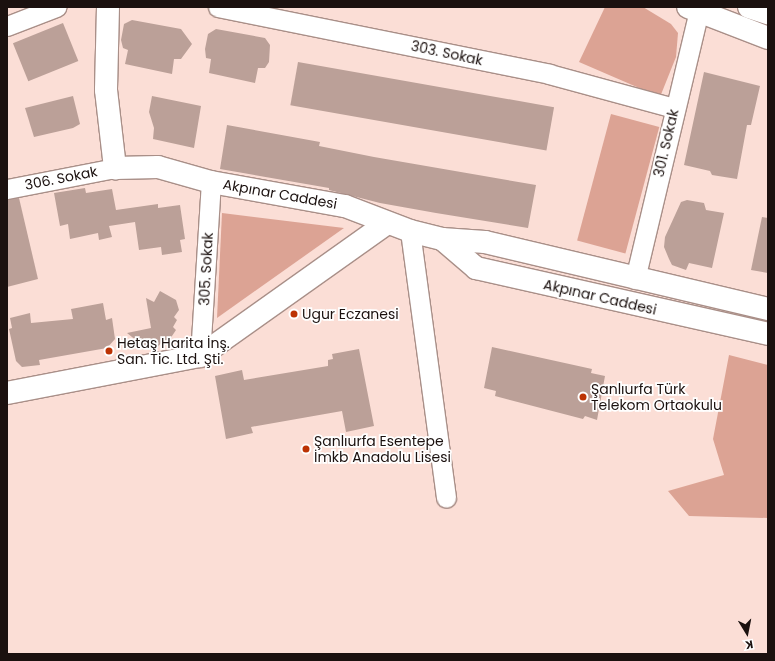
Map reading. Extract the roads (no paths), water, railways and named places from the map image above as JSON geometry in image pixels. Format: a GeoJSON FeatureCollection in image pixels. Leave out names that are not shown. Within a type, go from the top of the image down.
{"type":"FeatureCollection","features":[{"type":"Feature","properties":{"kind":"street"},"geometry":{"type":"LineString","coordinates":[[7,26],[56,7]]}},
{"type":"Feature","properties":{"kind":"street"},"geometry":{"type":"LineString","coordinates":[[108,7],[106,90],[115,168]]}},
{"type":"Feature","properties":{"kind":"street","name":"303. Sokak"},"geometry":{"type":"LineString","coordinates":[[218,7],[252,10],[549,74],[674,108]]}},
{"type":"Feature","properties":{"kind":"street"},"geometry":{"type":"LineString","coordinates":[[749,7],[768,14]]}},
{"type":"Feature","properties":{"kind":"street"},"geometry":{"type":"LineString","coordinates":[[695,9],[768,38]]}},
{"type":"Feature","properties":{"kind":"street","name":"301. Sokak"},"geometry":{"type":"LineString","coordinates":[[635,279],[695,9]]}},
{"type":"Feature","properties":{"kind":"street","name":"Akpınar Caddesi"},"geometry":{"type":"LineString","coordinates":[[115,168],[158,167],[211,182],[345,206],[387,223],[442,240],[485,242],[768,310]]}},
{"type":"Feature","properties":{"kind":"street","name":"306. Sokak"},"geometry":{"type":"LineString","coordinates":[[7,188],[115,168]]}},
{"type":"Feature","properties":{"kind":"street","name":"305. Sokak"},"geometry":{"type":"LineString","coordinates":[[200,356],[211,182]]}},
{"type":"Feature","properties":{"kind":"street"},"geometry":{"type":"LineString","coordinates":[[7,393],[200,356],[387,223]]}},
{"type":"Feature","properties":{"kind":"street"},"geometry":{"type":"LineString","coordinates":[[410,231],[446,498]]}},
{"type":"Feature","properties":{"kind":"street","name":"Akpınar Caddesi"},"geometry":{"type":"LineString","coordinates":[[442,240],[476,268],[768,334]]}},
{"type":"Feature","properties":{"kind":"place","name":"Ugur Eczanesi"},"geometry":{"type":"Point","coordinates":[294,314]}},
{"type":"Feature","properties":{"kind":"place","name":"Hetaş Harita İnş. San. Tic. Ltd. Şti."},"geometry":{"type":"Point","coordinates":[109,351]}},
{"type":"Feature","properties":{"kind":"place","name":"Şanlıurfa Türk Telekom Ortaokulu"},"geometry":{"type":"Point","coordinates":[583,397]}},
{"type":"Feature","properties":{"kind":"place","name":"Şanlıurfa Esentepe İmkb Anadolu Lisesi"},"geometry":{"type":"Point","coordinates":[306,449]}}]}
